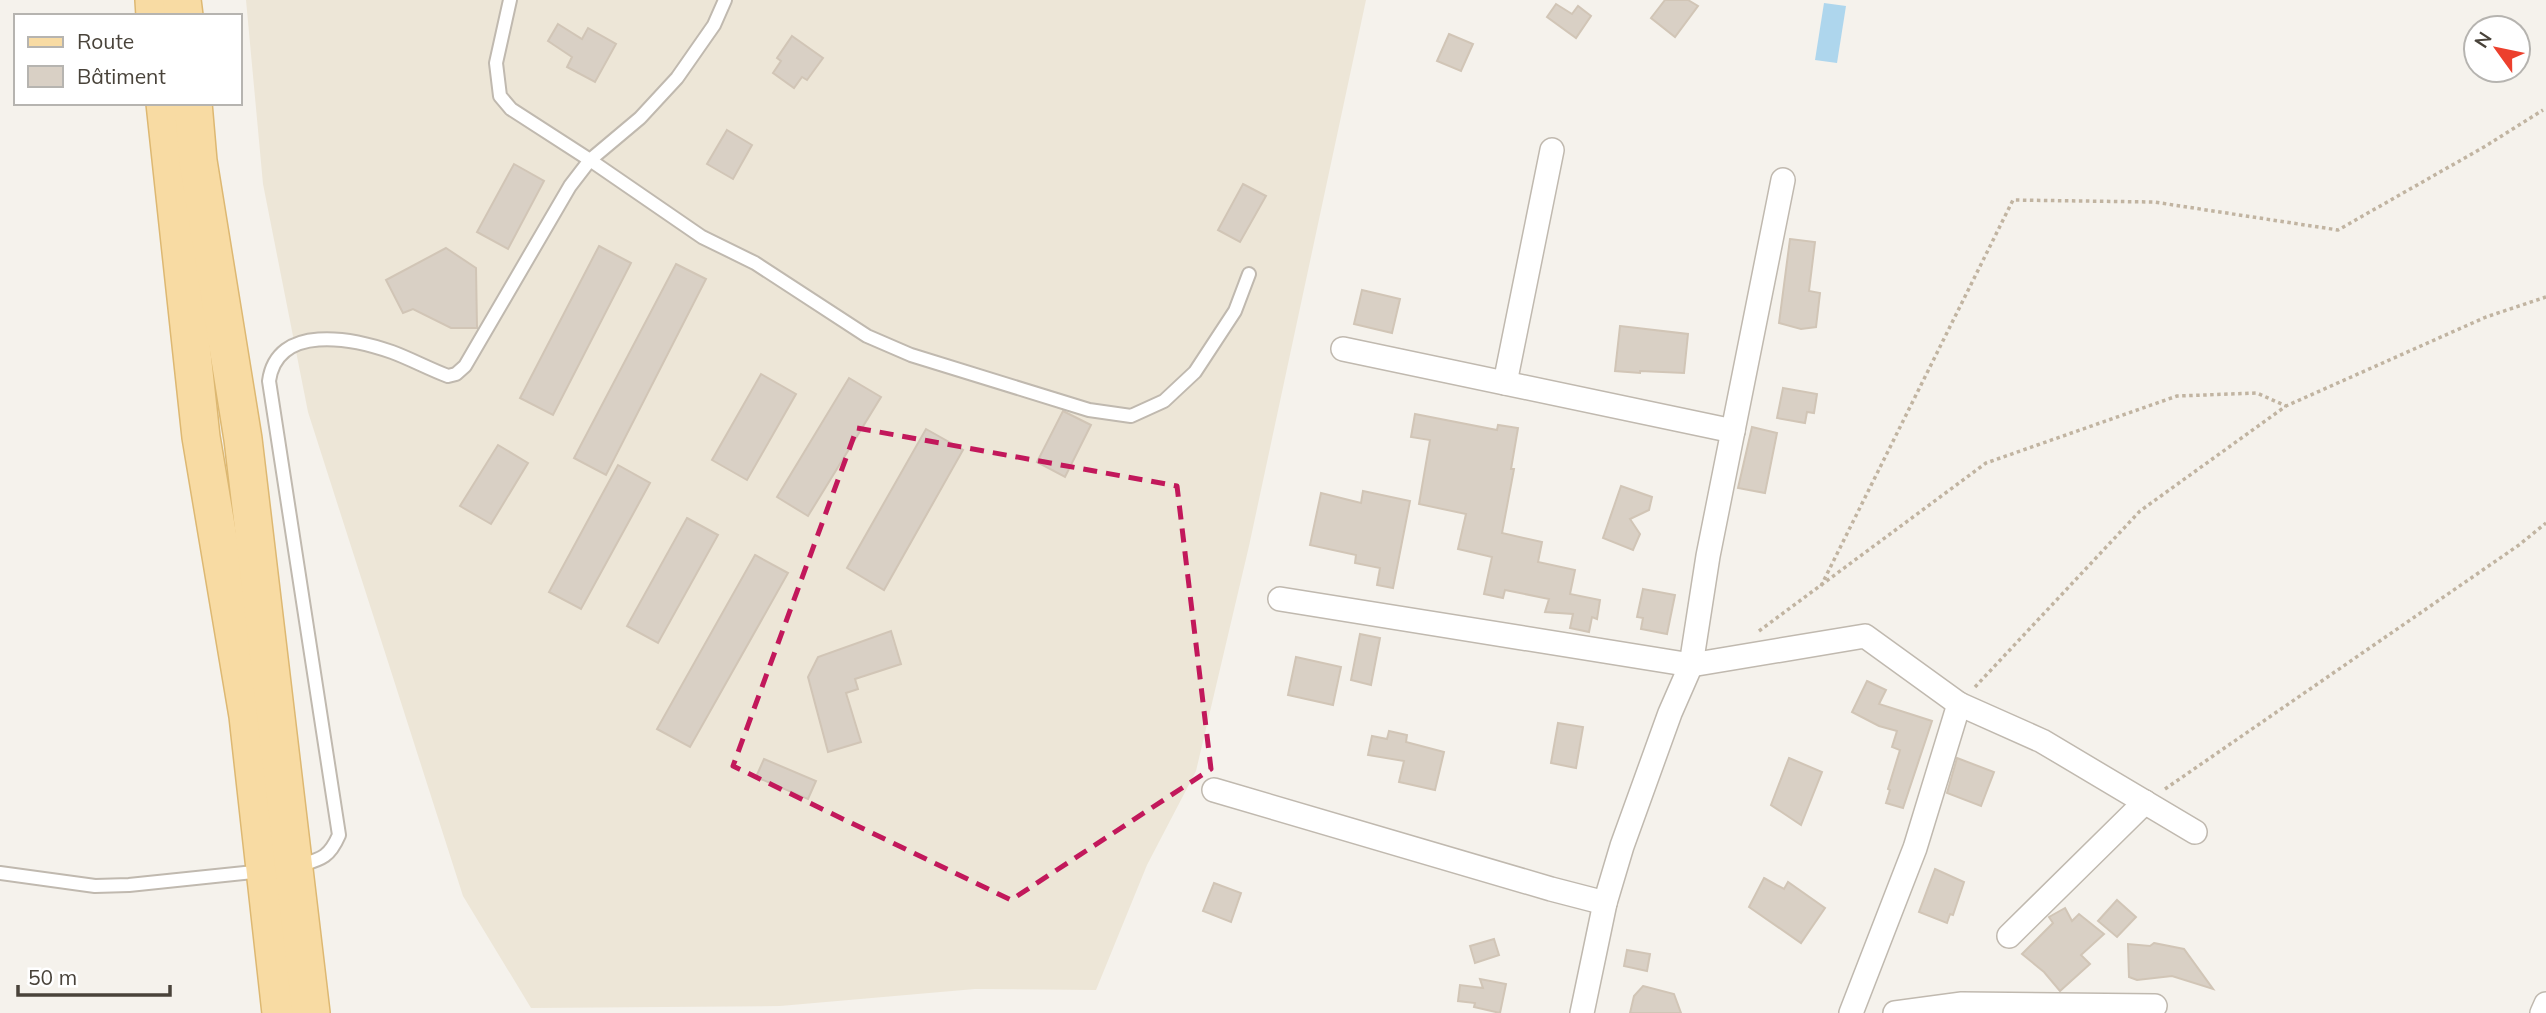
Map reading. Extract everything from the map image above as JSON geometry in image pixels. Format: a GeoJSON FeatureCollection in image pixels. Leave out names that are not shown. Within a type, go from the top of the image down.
{"type":"FeatureCollection","features":[{"type":"Feature","properties":{"kind":"main road"},"geometry":{"type":"LineString","coordinates":[[165,105],[201,437],[248,716],[311,1013]]}},
{"type":"Feature","properties":{"kind":"main road"},"geometry":{"type":"LineString","coordinates":[[192,105],[198,161],[243,439],[279,869],[281,1013]]}},
{"type":"Feature","properties":{"kind":"street"},"geometry":{"type":"LineString","coordinates":[[1505,383],[1552,150]]}},
{"type":"Feature","properties":{"kind":"street"},"geometry":{"type":"LineString","coordinates":[[1582,1013],[1605,902],[1622,846],[1670,713],[1691,665],[1708,556],[1783,180]]}},
{"type":"Feature","properties":{"kind":"street"},"geometry":{"type":"LineString","coordinates":[[1343,349],[1733,431]]}},
{"type":"Feature","properties":{"kind":"street"},"geometry":{"type":"LineString","coordinates":[[1280,600],[1691,665],[1865,636],[1959,704],[2042,741],[2195,832]]}},
{"type":"Feature","properties":{"kind":"street"},"geometry":{"type":"LineString","coordinates":[[1852,1013],[1915,848],[1959,704]]}},
{"type":"Feature","properties":{"kind":"street"},"geometry":{"type":"LineString","coordinates":[[1214,790],[1551,889],[1605,902]]}},
{"type":"Feature","properties":{"kind":"street"},"geometry":{"type":"LineString","coordinates":[[2009,936],[2146,802]]}},
{"type":"Feature","properties":{"kind":"street"},"geometry":{"type":"LineString","coordinates":[[1895,1013],[1962,1004],[2155,1006]]}},
{"type":"Feature","properties":{"kind":"street"},"geometry":{"type":"LineString","coordinates":[[2542,1013],[2546,1004]]}},
{"type":"Feature","properties":{"kind":"lane"},"geometry":{"type":"LineString","coordinates":[[510,0],[496,63],[500,96],[511,109],[702,237],[755,263],[867,336],[911,355],[1089,410],[1130,416],[1164,401],[1195,372],[1235,311],[1249,274]]}},
{"type":"Feature","properties":{"kind":"lane"},"geometry":{"type":"LineString","coordinates":[[0,873],[95,886],[117,886],[279,869],[323,858],[333,848],[339,835],[269,381],[271,366],[279,353],[294,345],[316,339],[336,340],[391,352],[448,376],[456,374],[465,366],[570,186],[590,160],[640,118],[677,78],[713,25],[725,0]]}},
{"type":"Feature","properties":{"kind":"path"},"geometry":{"type":"LineString","coordinates":[[1821,586],[2013,200],[2154,202],[2338,230],[2484,147],[2543,110]]}},
{"type":"Feature","properties":{"kind":"path"},"geometry":{"type":"LineString","coordinates":[[1959,704],[2140,511],[2286,405],[2486,317],[2546,297]]}},
{"type":"Feature","properties":{"kind":"path"},"geometry":{"type":"LineString","coordinates":[[1752,637],[1986,463],[2178,396],[2257,393],[2286,405]]}},
{"type":"Feature","properties":{"kind":"path"},"geometry":{"type":"LineString","coordinates":[[2146,802],[2519,545],[2546,523]]}},
{"type":"Feature","properties":{"kind":"highlighted area"},"geometry":{"type":"Polygon","coordinates":[[[857,428],[1177,486],[1211,769],[1011,900],[733,766],[857,428]]]}},
{"type":"Feature","properties":{"kind":"shaded area"},"geometry":{"type":"Polygon","coordinates":[[[246,0],[1366,0],[1249,546],[1196,771],[1147,865],[1096,990],[975,989],[780,1006],[531,1008],[463,896],[308,412],[263,184],[246,0]]]}},
{"type":"Feature","properties":{"kind":"water"},"geometry":{"type":"Polygon","coordinates":[[[1824,3],[1846,6],[1837,63],[1815,60],[1824,3]]]}},
{"type":"Feature","properties":{"kind":"building"},"geometry":{"type":"Polygon","coordinates":[[[1665,0],[1688,0],[1698,6],[1675,37],[1651,18],[1665,0]]]}},
{"type":"Feature","properties":{"kind":"building"},"geometry":{"type":"Polygon","coordinates":[[[1556,4],[1572,14],[1578,6],[1591,16],[1576,38],[1547,17],[1556,4]]]}},
{"type":"Feature","properties":{"kind":"building"},"geometry":{"type":"Polygon","coordinates":[[[558,24],[582,39],[588,28],[616,44],[595,82],[567,67],[572,57],[548,41],[558,24]]]}},
{"type":"Feature","properties":{"kind":"building"},"geometry":{"type":"Polygon","coordinates":[[[1449,34],[1473,44],[1461,71],[1437,61],[1449,34]]]}},
{"type":"Feature","properties":{"kind":"building"},"geometry":{"type":"Polygon","coordinates":[[[792,36],[823,58],[807,80],[802,77],[794,88],[773,73],[781,61],[777,58],[792,36]]]}},
{"type":"Feature","properties":{"kind":"building"},"geometry":{"type":"Polygon","coordinates":[[[727,130],[752,145],[733,179],[707,164],[727,130]]]}},
{"type":"Feature","properties":{"kind":"building"},"geometry":{"type":"Polygon","coordinates":[[[514,164],[544,181],[508,249],[477,232],[514,164]]]}},
{"type":"Feature","properties":{"kind":"building"},"geometry":{"type":"Polygon","coordinates":[[[1243,184],[1266,196],[1240,242],[1218,230],[1243,184]]]}},
{"type":"Feature","properties":{"kind":"building"},"geometry":{"type":"Polygon","coordinates":[[[1790,239],[1815,242],[1809,291],[1820,293],[1816,327],[1801,329],[1779,323],[1790,239]]]}},
{"type":"Feature","properties":{"kind":"building"},"geometry":{"type":"Polygon","coordinates":[[[599,246],[631,263],[553,415],[520,398],[599,246]]]}},
{"type":"Feature","properties":{"kind":"building"},"geometry":{"type":"Polygon","coordinates":[[[446,248],[476,268],[477,328],[451,328],[413,309],[403,313],[386,280],[446,248]]]}},
{"type":"Feature","properties":{"kind":"building"},"geometry":{"type":"Polygon","coordinates":[[[676,264],[706,279],[606,475],[574,458],[676,264]]]}},
{"type":"Feature","properties":{"kind":"building"},"geometry":{"type":"Polygon","coordinates":[[[1362,290],[1400,299],[1392,333],[1354,324],[1362,290]]]}},
{"type":"Feature","properties":{"kind":"building"},"geometry":{"type":"Polygon","coordinates":[[[1620,326],[1688,334],[1684,373],[1615,371],[1620,326]]]}},
{"type":"Feature","properties":{"kind":"building"},"geometry":{"type":"Polygon","coordinates":[[[761,374],[796,394],[747,480],[712,460],[761,374]]]}},
{"type":"Feature","properties":{"kind":"building"},"geometry":{"type":"Polygon","coordinates":[[[849,378],[881,397],[808,516],[777,497],[849,378]]]}},
{"type":"Feature","properties":{"kind":"building"},"geometry":{"type":"Polygon","coordinates":[[[1783,388],[1817,394],[1814,413],[1807,412],[1805,423],[1777,418],[1783,388]]]}},
{"type":"Feature","properties":{"kind":"building"},"geometry":{"type":"Polygon","coordinates":[[[1063,411],[1091,425],[1065,477],[1037,462],[1063,411]]]}},
{"type":"Feature","properties":{"kind":"building"},"geometry":{"type":"Polygon","coordinates":[[[1415,414],[1497,430],[1498,425],[1518,428],[1511,469],[1514,469],[1502,533],[1542,542],[1538,562],[1575,570],[1570,594],[1600,600],[1597,619],[1592,617],[1589,632],[1570,628],[1573,614],[1545,612],[1549,599],[1505,590],[1503,598],[1484,594],[1492,557],[1458,549],[1466,514],[1419,504],[1430,440],[1411,437],[1415,414]]]}},
{"type":"Feature","properties":{"kind":"building"},"geometry":{"type":"Polygon","coordinates":[[[1752,427],[1777,433],[1765,493],[1738,488],[1752,427]]]}},
{"type":"Feature","properties":{"kind":"building"},"geometry":{"type":"Polygon","coordinates":[[[926,429],[963,450],[884,590],[847,568],[926,429]]]}},
{"type":"Feature","properties":{"kind":"building"},"geometry":{"type":"Polygon","coordinates":[[[498,445],[528,463],[491,524],[460,506],[498,445]]]}},
{"type":"Feature","properties":{"kind":"building"},"geometry":{"type":"Polygon","coordinates":[[[618,465],[650,483],[581,609],[549,592],[618,465]]]}},
{"type":"Feature","properties":{"kind":"building"},"geometry":{"type":"Polygon","coordinates":[[[1621,486],[1652,497],[1649,510],[1630,519],[1640,534],[1633,550],[1603,538],[1621,486]]]}},
{"type":"Feature","properties":{"kind":"building"},"geometry":{"type":"Polygon","coordinates":[[[1363,491],[1410,501],[1393,588],[1377,585],[1380,568],[1355,563],[1356,555],[1310,545],[1321,493],[1361,503],[1363,491]]]}},
{"type":"Feature","properties":{"kind":"building"},"geometry":{"type":"Polygon","coordinates":[[[687,518],[718,535],[658,643],[627,626],[687,518]]]}},
{"type":"Feature","properties":{"kind":"building"},"geometry":{"type":"Polygon","coordinates":[[[755,555],[788,573],[690,747],[657,729],[755,555]]]}},
{"type":"Feature","properties":{"kind":"building"},"geometry":{"type":"Polygon","coordinates":[[[1643,589],[1675,595],[1667,634],[1641,629],[1643,618],[1637,617],[1643,589]]]}},
{"type":"Feature","properties":{"kind":"building"},"geometry":{"type":"Polygon","coordinates":[[[891,631],[901,664],[855,679],[858,689],[846,693],[861,742],[828,752],[808,677],[818,657],[891,631]]]}},
{"type":"Feature","properties":{"kind":"building"},"geometry":{"type":"Polygon","coordinates":[[[1360,634],[1380,638],[1371,685],[1351,680],[1360,634]]]}},
{"type":"Feature","properties":{"kind":"building"},"geometry":{"type":"Polygon","coordinates":[[[1296,657],[1341,667],[1333,705],[1288,695],[1296,657]]]}},
{"type":"Feature","properties":{"kind":"building"},"geometry":{"type":"Polygon","coordinates":[[[1867,681],[1886,690],[1879,704],[1932,721],[1903,808],[1886,803],[1900,750],[1892,747],[1897,731],[1879,726],[1852,712],[1867,681]]]}},
{"type":"Feature","properties":{"kind":"building"},"geometry":{"type":"Polygon","coordinates":[[[1558,723],[1583,727],[1576,768],[1551,763],[1558,723]]]}},
{"type":"Feature","properties":{"kind":"building"},"geometry":{"type":"Polygon","coordinates":[[[1389,731],[1407,735],[1406,742],[1444,752],[1435,790],[1399,782],[1404,761],[1368,755],[1372,736],[1387,739],[1389,731]]]}},
{"type":"Feature","properties":{"kind":"building"},"geometry":{"type":"Polygon","coordinates":[[[1789,758],[1822,772],[1801,825],[1771,805],[1789,758]]]}},
{"type":"Feature","properties":{"kind":"building"},"geometry":{"type":"Polygon","coordinates":[[[1957,758],[1994,772],[1981,806],[1947,793],[1957,758]]]}},
{"type":"Feature","properties":{"kind":"building"},"geometry":{"type":"Polygon","coordinates":[[[764,759],[816,781],[808,799],[756,777],[764,759]]]}},
{"type":"Feature","properties":{"kind":"building"},"geometry":{"type":"Polygon","coordinates":[[[1935,869],[1964,882],[1953,915],[1950,914],[1947,923],[1919,912],[1935,869]]]}},
{"type":"Feature","properties":{"kind":"building"},"geometry":{"type":"Polygon","coordinates":[[[1764,878],[1784,889],[1788,882],[1825,908],[1801,943],[1749,907],[1764,878]]]}},
{"type":"Feature","properties":{"kind":"building"},"geometry":{"type":"Polygon","coordinates":[[[1214,883],[1241,893],[1231,922],[1203,911],[1214,883]]]}},
{"type":"Feature","properties":{"kind":"building"},"geometry":{"type":"Polygon","coordinates":[[[2117,900],[2136,917],[2117,937],[2098,921],[2117,900]]]}},
{"type":"Feature","properties":{"kind":"building"},"geometry":{"type":"Polygon","coordinates":[[[2065,908],[2072,921],[2079,914],[2104,934],[2081,955],[2090,964],[2060,991],[2044,972],[2022,954],[2053,923],[2049,917],[2065,908]]]}},
{"type":"Feature","properties":{"kind":"building"},"geometry":{"type":"Polygon","coordinates":[[[1494,939],[1499,955],[1475,963],[1470,946],[1494,939]]]}},
{"type":"Feature","properties":{"kind":"building"},"geometry":{"type":"Polygon","coordinates":[[[2154,943],[2184,949],[2213,989],[2172,976],[2137,980],[2129,977],[2128,944],[2150,946],[2154,943]]]}},
{"type":"Feature","properties":{"kind":"building"},"geometry":{"type":"Polygon","coordinates":[[[1627,950],[1650,954],[1647,971],[1624,966],[1627,950]]]}},
{"type":"Feature","properties":{"kind":"building"},"geometry":{"type":"Polygon","coordinates":[[[1480,979],[1506,984],[1500,1013],[1474,1007],[1475,1003],[1458,1001],[1460,985],[1483,988],[1480,979]]]}},
{"type":"Feature","properties":{"kind":"building"},"geometry":{"type":"Polygon","coordinates":[[[1643,986],[1674,994],[1681,1013],[1630,1013],[1634,996],[1643,986]]]}}]}
